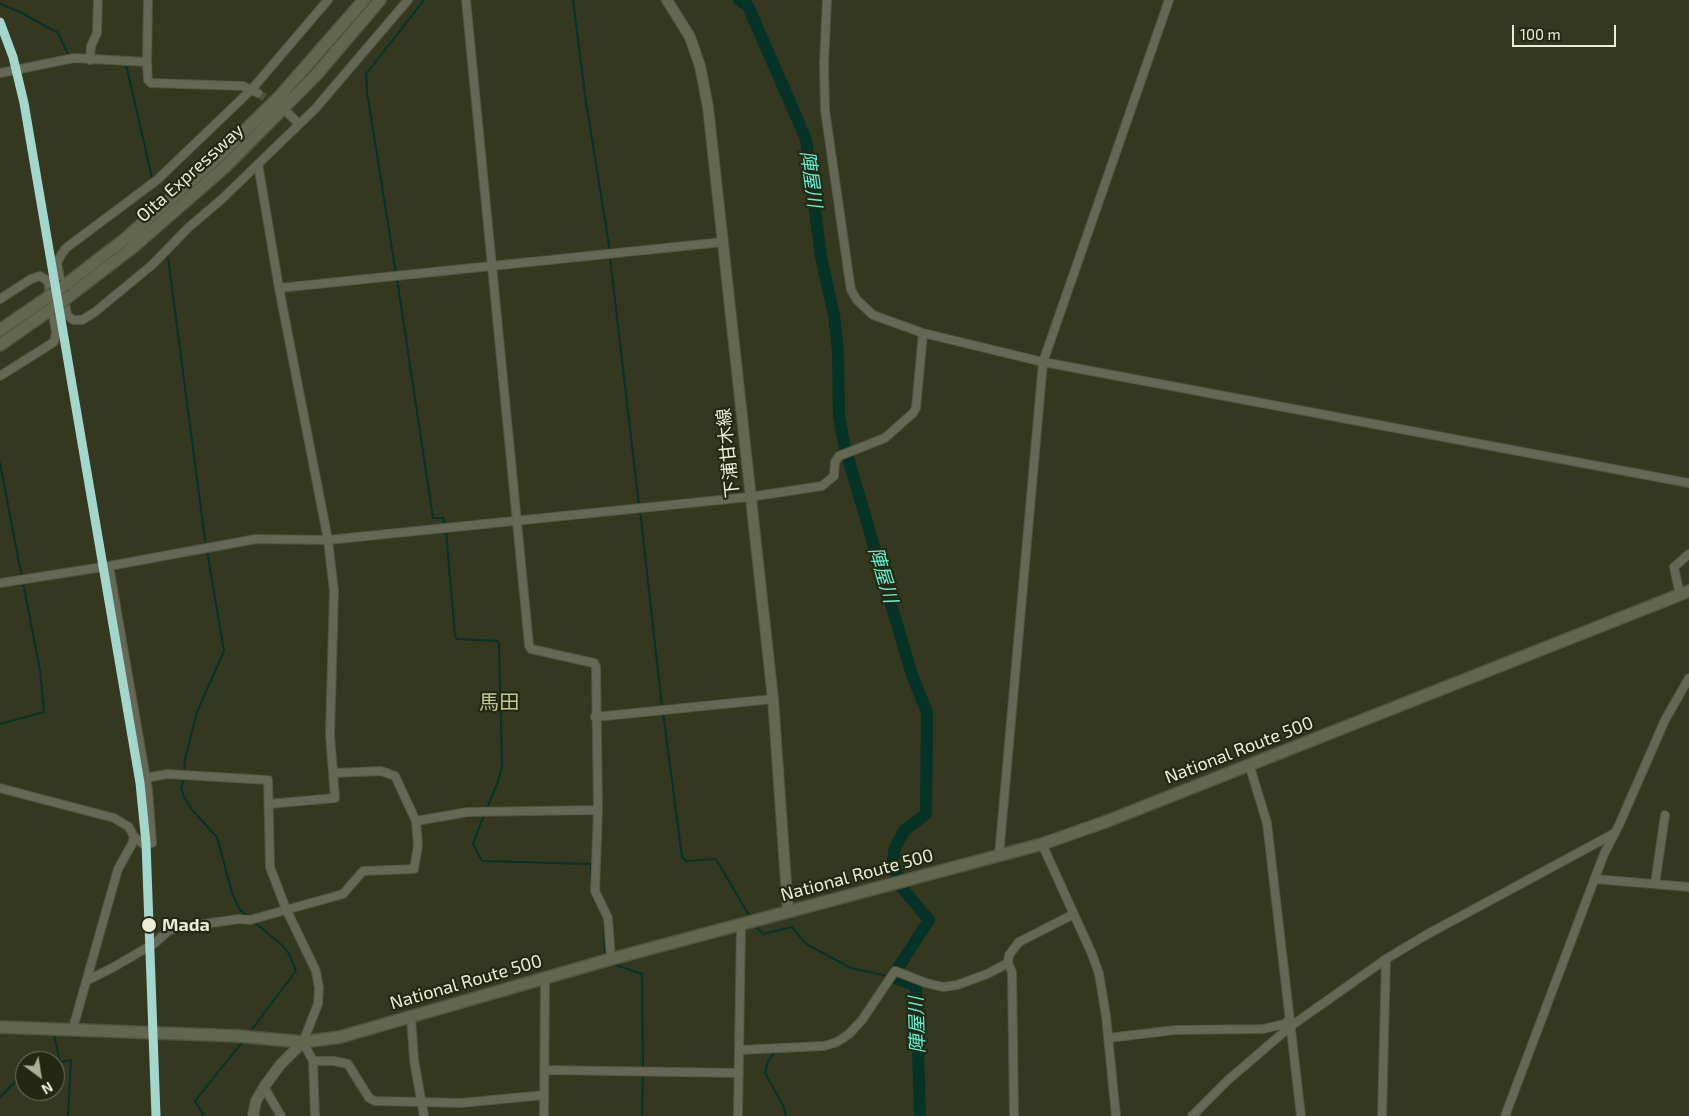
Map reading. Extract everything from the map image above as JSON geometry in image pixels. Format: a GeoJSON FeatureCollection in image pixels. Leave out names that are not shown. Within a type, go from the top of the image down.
{"type":"FeatureCollection","features":[{"type":"Feature","properties":{"kind":"highway","name":"Oita Expressway"},"geometry":{"type":"LineString","coordinates":[[0,330],[47,298],[125,239],[218,158],[278,97],[364,0]]}},
{"type":"Feature","properties":{"kind":"highway","name":"Oita Expressway"},"geometry":{"type":"LineString","coordinates":[[0,345],[68,297],[132,248],[226,167],[317,74],[380,0]]}},
{"type":"Feature","properties":{"kind":"highway","name":"National Route 500"},"geometry":{"type":"LineString","coordinates":[[0,1026],[238,1036],[304,1042],[340,1036],[545,977],[1042,844],[1105,822],[1684,593]]}},
{"type":"Feature","properties":{"kind":"main road","name":"下浦甘木線"},"geometry":{"type":"LineString","coordinates":[[667,0],[690,37],[700,66],[708,107],[772,699],[788,911]]}},
{"type":"Feature","properties":{"kind":"main road"},"geometry":{"type":"LineString","coordinates":[[253,1116],[256,1101],[264,1087],[280,1064],[304,1042]]}},
{"type":"Feature","properties":{"kind":"street"},"geometry":{"type":"LineString","coordinates":[[90,60],[91,46],[97,33],[98,0]]}},
{"type":"Feature","properties":{"kind":"street"},"geometry":{"type":"LineString","coordinates":[[148,0],[148,80],[153,85],[244,86],[255,91]]}},
{"type":"Feature","properties":{"kind":"street"},"geometry":{"type":"LineString","coordinates":[[328,0],[255,91],[157,180],[66,248],[57,263],[67,314],[73,320],[82,320],[95,312],[152,265],[189,227],[258,164],[340,81],[408,0]]}},
{"type":"Feature","properties":{"kind":"street"},"geometry":{"type":"LineString","coordinates":[[466,0],[491,266],[531,649],[594,663],[596,667],[595,717],[598,810],[595,891],[608,918],[611,959]]}},
{"type":"Feature","properties":{"kind":"street"},"geometry":{"type":"LineString","coordinates":[[827,0],[824,63],[825,110],[851,290],[863,307],[873,315],[923,333],[1043,362],[1689,482]]}},
{"type":"Feature","properties":{"kind":"street"},"geometry":{"type":"LineString","coordinates":[[999,856],[1043,362],[1169,0]]}},
{"type":"Feature","properties":{"kind":"street"},"geometry":{"type":"LineString","coordinates":[[0,73],[74,58],[147,62]]}},
{"type":"Feature","properties":{"kind":"street"},"geometry":{"type":"LineString","coordinates":[[289,114],[299,124]]}},
{"type":"Feature","properties":{"kind":"street"},"geometry":{"type":"LineString","coordinates":[[258,164],[279,288],[328,540],[334,591],[330,735],[335,798],[325,801],[269,804]]}},
{"type":"Feature","properties":{"kind":"street"},"geometry":{"type":"LineString","coordinates":[[279,288],[723,242]]}},
{"type":"Feature","properties":{"kind":"street"},"geometry":{"type":"LineString","coordinates":[[0,299],[31,279],[40,276],[48,281],[56,333],[54,342],[0,376]]}},
{"type":"Feature","properties":{"kind":"street"},"geometry":{"type":"LineString","coordinates":[[0,583],[110,566],[256,539],[328,540],[749,496],[827,484],[834,476],[835,462],[839,456],[885,438],[916,408],[923,333]]}},
{"type":"Feature","properties":{"kind":"street"},"geometry":{"type":"LineString","coordinates":[[1684,593],[1674,567],[1689,554]]}},
{"type":"Feature","properties":{"kind":"street"},"geometry":{"type":"LineString","coordinates":[[0,788],[114,818],[130,828],[134,837],[142,843],[152,843],[146,778],[110,566]]}},
{"type":"Feature","properties":{"kind":"street"},"geometry":{"type":"LineString","coordinates":[[1505,1116],[1595,879],[1665,720],[1689,678]]}},
{"type":"Feature","properties":{"kind":"street"},"geometry":{"type":"LineString","coordinates":[[595,717],[772,699]]}},
{"type":"Feature","properties":{"kind":"street"},"geometry":{"type":"LineString","coordinates":[[1249,764],[1267,823],[1301,1116]]}},
{"type":"Feature","properties":{"kind":"street"},"geometry":{"type":"LineString","coordinates":[[86,981],[155,944],[168,931],[176,928],[239,919],[250,920],[343,894],[357,875],[363,871],[414,869],[418,846],[416,820],[395,776],[381,771],[334,773]]}},
{"type":"Feature","properties":{"kind":"street"},"geometry":{"type":"LineString","coordinates":[[146,778],[167,774],[268,780],[270,866],[286,909],[316,971],[319,988],[318,1004],[304,1042],[314,1062],[315,1116]]}},
{"type":"Feature","properties":{"kind":"street"},"geometry":{"type":"LineString","coordinates":[[416,820],[468,812],[598,810]]}},
{"type":"Feature","properties":{"kind":"street"},"geometry":{"type":"LineString","coordinates":[[1655,884],[1665,815]]}},
{"type":"Feature","properties":{"kind":"street"},"geometry":{"type":"LineString","coordinates":[[1192,1116],[1291,1022],[1386,958],[1426,934],[1615,833]]}},
{"type":"Feature","properties":{"kind":"street"},"geometry":{"type":"LineString","coordinates":[[73,1028],[118,869],[134,837]]}},
{"type":"Feature","properties":{"kind":"street"},"geometry":{"type":"LineString","coordinates":[[1042,844],[1099,974],[1116,1116]]}},
{"type":"Feature","properties":{"kind":"street"},"geometry":{"type":"LineString","coordinates":[[1595,879],[1689,887]]}},
{"type":"Feature","properties":{"kind":"street"},"geometry":{"type":"LineString","coordinates":[[1014,1116],[1012,972],[1008,963],[1009,955],[1019,942],[1074,914]]}},
{"type":"Feature","properties":{"kind":"street"},"geometry":{"type":"LineString","coordinates":[[738,1116],[741,924]]}},
{"type":"Feature","properties":{"kind":"street"},"geometry":{"type":"LineString","coordinates":[[1382,1116],[1386,958]]}},
{"type":"Feature","properties":{"kind":"street"},"geometry":{"type":"LineString","coordinates":[[739,1050],[824,1046],[838,1042],[850,1034],[862,1020],[894,971],[943,987],[957,985],[987,974],[1008,963]]}},
{"type":"Feature","properties":{"kind":"street"},"geometry":{"type":"LineString","coordinates":[[544,1116],[545,977]]}},
{"type":"Feature","properties":{"kind":"street"},"geometry":{"type":"LineString","coordinates":[[411,1017],[414,1060],[424,1116]]}},
{"type":"Feature","properties":{"kind":"street"},"geometry":{"type":"LineString","coordinates":[[1108,1038],[1175,1030],[1264,1029],[1291,1022]]}},
{"type":"Feature","properties":{"kind":"street"},"geometry":{"type":"LineString","coordinates":[[314,1062],[334,1060],[348,1064],[369,1098],[375,1101],[461,1103],[544,1095]]}},
{"type":"Feature","properties":{"kind":"street"},"geometry":{"type":"LineString","coordinates":[[545,1070],[738,1073]]}},
{"type":"Feature","properties":{"kind":"street"},"geometry":{"type":"LineString","coordinates":[[264,1087],[281,1116]]}},
{"type":"Feature","properties":{"kind":"waterway"},"geometry":{"type":"LineString","coordinates":[[396,274],[367,92],[366,74],[424,0]]}},
{"type":"Feature","properties":{"kind":"waterway"},"geometry":{"type":"LineString","coordinates":[[573,0],[585,95],[610,252]]}},
{"type":"Feature","properties":{"kind":"waterway","name":"陣屋川"},"geometry":{"type":"LineString","coordinates":[[739,0],[748,6],[806,139],[821,257],[834,315],[838,351],[839,417],[845,448],[912,675],[927,712],[926,814],[905,830],[895,847],[893,860],[902,888],[929,920],[892,977],[916,986],[920,1116]]}},
{"type":"Feature","properties":{"kind":"waterway"},"geometry":{"type":"LineString","coordinates":[[0,4],[20,12],[58,33],[68,54]]}},
{"type":"Feature","properties":{"kind":"waterway"},"geometry":{"type":"LineString","coordinates":[[126,64],[152,178]]}},
{"type":"Feature","properties":{"kind":"waterway"},"geometry":{"type":"LineString","coordinates":[[610,257],[639,506]]}},
{"type":"Feature","properties":{"kind":"waterway"},"geometry":{"type":"LineString","coordinates":[[168,258],[206,547]]}},
{"type":"Feature","properties":{"kind":"waterway"},"geometry":{"type":"LineString","coordinates":[[397,279],[433,518],[443,518],[445,526]]}},
{"type":"Feature","properties":{"kind":"waterway"},"geometry":{"type":"LineString","coordinates":[[0,463],[22,578]]}},
{"type":"Feature","properties":{"kind":"waterway"},"geometry":{"type":"LineString","coordinates":[[640,510],[662,707]]}},
{"type":"Feature","properties":{"kind":"waterway"},"geometry":{"type":"LineString","coordinates":[[446,531],[455,636],[457,639],[498,641],[499,645],[502,766],[498,782],[487,808]]}},
{"type":"Feature","properties":{"kind":"waterway"},"geometry":{"type":"LineString","coordinates":[[184,773],[185,759],[197,712],[224,651],[207,551]]}},
{"type":"Feature","properties":{"kind":"waterway"},"geometry":{"type":"LineString","coordinates":[[0,724],[44,712],[40,670],[23,582]]}},
{"type":"Feature","properties":{"kind":"waterway"},"geometry":{"type":"LineString","coordinates":[[663,712],[682,857],[686,861],[716,859],[750,917]]}},
{"type":"Feature","properties":{"kind":"waterway"},"geometry":{"type":"LineString","coordinates":[[184,777],[181,788],[184,797],[192,810],[217,837],[232,893],[240,910],[248,916]]}},
{"type":"Feature","properties":{"kind":"waterway"},"geometry":{"type":"LineString","coordinates":[[484,815],[473,844],[482,861],[591,864],[591,894],[599,908]]}},
{"type":"Feature","properties":{"kind":"waterway"},"geometry":{"type":"LineString","coordinates":[[604,916],[605,954]]}},
{"type":"Feature","properties":{"kind":"waterway"},"geometry":{"type":"LineString","coordinates":[[249,1033],[296,971],[289,954],[283,946],[253,921]]}},
{"type":"Feature","properties":{"kind":"waterway"},"geometry":{"type":"LineString","coordinates":[[755,926],[763,934],[792,927],[806,944],[851,968],[888,976]]}},
{"type":"Feature","properties":{"kind":"waterway"},"geometry":{"type":"LineString","coordinates":[[613,964],[642,974],[643,1069]]}},
{"type":"Feature","properties":{"kind":"waterway"},"geometry":{"type":"LineString","coordinates":[[54,1034],[58,1051]]}},
{"type":"Feature","properties":{"kind":"waterway"},"geometry":{"type":"LineString","coordinates":[[204,1116],[195,1101],[243,1041]]}},
{"type":"Feature","properties":{"kind":"waterway"},"geometry":{"type":"LineString","coordinates":[[775,1052],[768,1061],[765,1073],[783,1105],[786,1116]]}},
{"type":"Feature","properties":{"kind":"waterway"},"geometry":{"type":"LineString","coordinates":[[65,1061],[71,1060],[68,1116]]}},
{"type":"Feature","properties":{"kind":"waterway"},"geometry":{"type":"LineString","coordinates":[[642,1116],[643,1073]]}},
{"type":"Feature","properties":{"kind":"waterway"},"geometry":{"type":"LineString","coordinates":[[0,1097],[15,1082]]}},
{"type":"Feature","properties":{"kind":"tunnel"},"geometry":{"type":"LineString","coordinates":[[258,93],[275,105]]}},
{"type":"Feature","properties":{"kind":"transit line"},"geometry":{"type":"LineString","coordinates":[[0,22],[13,57],[24,103],[140,783],[146,843],[156,1116]]}},
{"type":"Feature","properties":{"kind":"place","name":"Mada"},"geometry":{"type":"Point","coordinates":[149,925]}},
{"type":"Feature","properties":{"kind":"district","name":"馬田"},"geometry":{"type":"Point","coordinates":[499,702]}}]}
